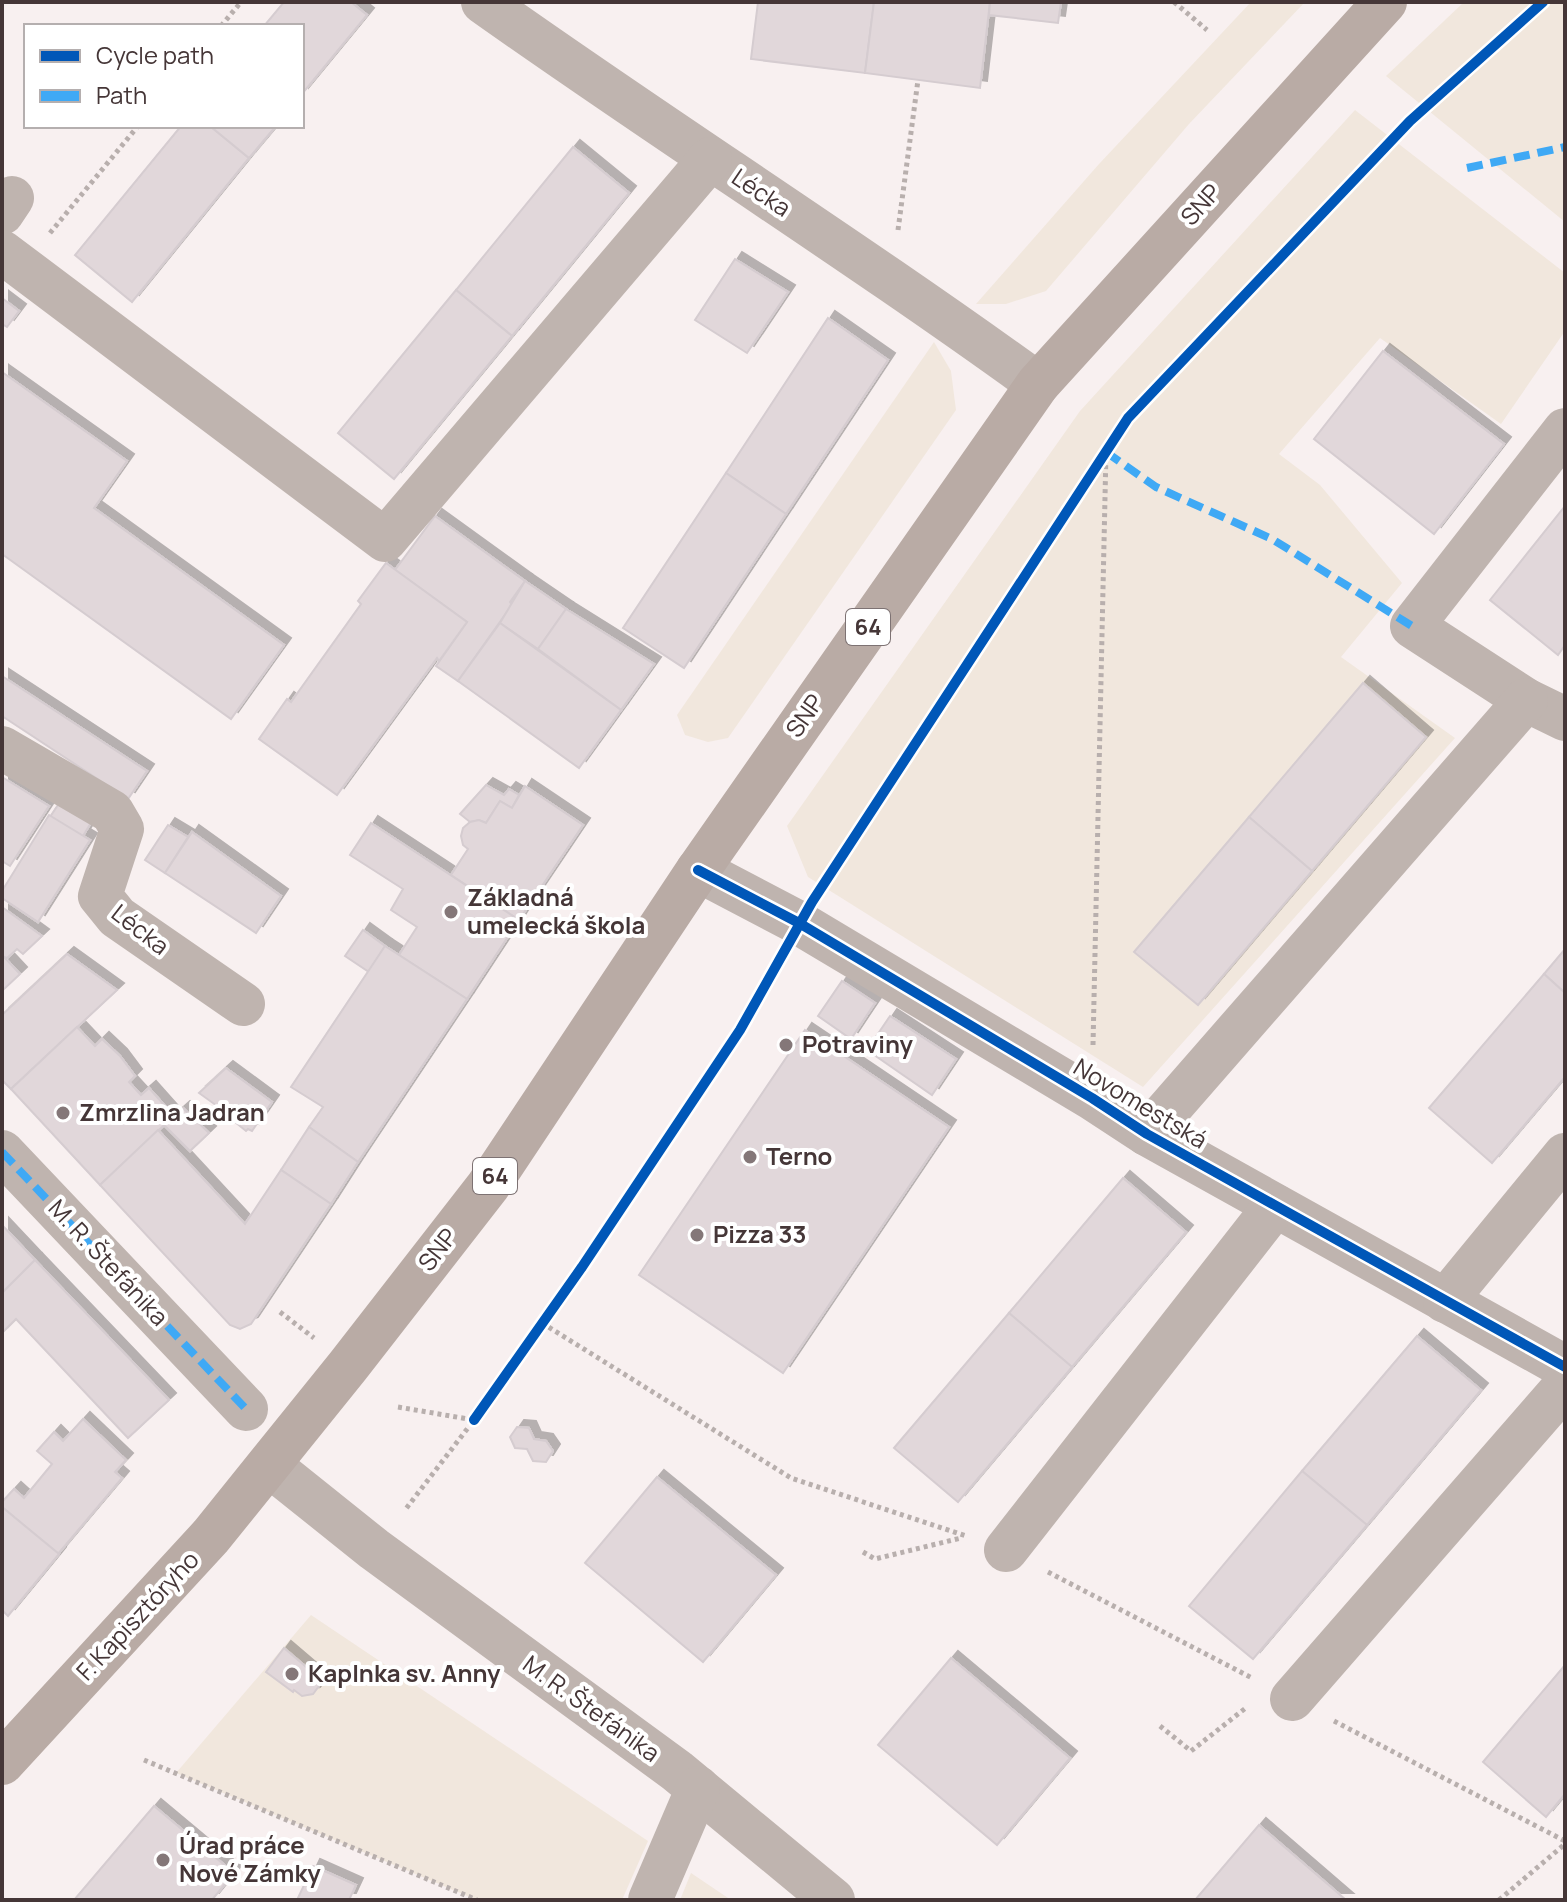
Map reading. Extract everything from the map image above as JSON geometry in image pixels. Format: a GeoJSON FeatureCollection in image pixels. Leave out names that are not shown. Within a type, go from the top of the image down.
{"type":"FeatureCollection","features":[{"type":"Feature","properties":{"kind":"main road","name":"SNP"},"geometry":{"type":"LineString","coordinates":[[269,1465],[488,1186],[698,870],[1038,384],[1385,2]]}},
{"type":"Feature","properties":{"kind":"main road","name":"F. Kapisztóryho"},"geometry":{"type":"LineString","coordinates":[[2,1763],[211,1536],[269,1465]]}},
{"type":"Feature","properties":{"kind":"street","name":"Lécka"},"geometry":{"type":"LineString","coordinates":[[483,2],[945,317],[1038,384]]}},
{"type":"Feature","properties":{"kind":"street"},"geometry":{"type":"LineString","coordinates":[[12,260],[385,540],[710,159]]}},
{"type":"Feature","properties":{"kind":"street"},"geometry":{"type":"LineString","coordinates":[[1565,430],[1412,626],[1526,700],[1565,719]]}},
{"type":"Feature","properties":{"kind":"street"},"geometry":{"type":"LineString","coordinates":[[1147,1134],[1526,700]]}},
{"type":"Feature","properties":{"kind":"street","name":"Lécka"},"geometry":{"type":"LineString","coordinates":[[2,748],[112,812],[122,829],[100,896],[117,917],[243,1004]]}},
{"type":"Feature","properties":{"kind":"street","name":"Novomestská"},"geometry":{"type":"LineString","coordinates":[[698,870],[799,923],[1147,1134],[1565,1367]]}},
{"type":"Feature","properties":{"kind":"street","name":"M. R. Štefánika"},"geometry":{"type":"LineString","coordinates":[[2,1152],[246,1409]]}},
{"type":"Feature","properties":{"kind":"street"},"geometry":{"type":"LineString","coordinates":[[1445,1301],[1565,1155]]}},
{"type":"Feature","properties":{"kind":"street"},"geometry":{"type":"LineString","coordinates":[[986,1544],[1275,1206]]}},
{"type":"Feature","properties":{"kind":"street"},"geometry":{"type":"LineString","coordinates":[[1281,1694],[1565,1386]]}},
{"type":"Feature","properties":{"kind":"street","name":"M. R. Štefánika"},"geometry":{"type":"LineString","coordinates":[[269,1465],[374,1549],[698,1788],[833,1900]]}},
{"type":"Feature","properties":{"kind":"street"},"geometry":{"type":"LineString","coordinates":[[650,1900],[698,1788]]}},
{"type":"Feature","properties":{"kind":"path"},"geometry":{"type":"LineString","coordinates":[[223,24],[241,2]]}},
{"type":"Feature","properties":{"kind":"path"},"geometry":{"type":"LineString","coordinates":[[1174,2],[1207,30]]}},
{"type":"Feature","properties":{"kind":"path"},"geometry":{"type":"LineString","coordinates":[[897,237],[918,80]]}},
{"type":"Feature","properties":{"kind":"path"},"geometry":{"type":"LineString","coordinates":[[12,260],[136,128]]}},
{"type":"Feature","properties":{"kind":"path"},"geometry":{"type":"LineString","coordinates":[[1097,465],[1113,440]]}},
{"type":"Feature","properties":{"kind":"path"},"geometry":{"type":"LineString","coordinates":[[1092,1098],[1106,452]]}},
{"type":"Feature","properties":{"kind":"path"},"geometry":{"type":"LineString","coordinates":[[280,1312],[316,1340]]}},
{"type":"Feature","properties":{"kind":"path"},"geometry":{"type":"LineString","coordinates":[[534,1335],[550,1312]]}},
{"type":"Feature","properties":{"kind":"path"},"geometry":{"type":"LineString","coordinates":[[542,1323],[791,1478],[986,1544],[1565,1843],[1499,1900]]}},
{"type":"Feature","properties":{"kind":"path"},"geometry":{"type":"LineString","coordinates":[[398,1407],[474,1420]]}},
{"type":"Feature","properties":{"kind":"path"},"geometry":{"type":"LineString","coordinates":[[405,1510],[483,1408]]}},
{"type":"Feature","properties":{"kind":"path"},"geometry":{"type":"LineString","coordinates":[[863,1552],[875,1559],[986,1544]]}},
{"type":"Feature","properties":{"kind":"path"},"geometry":{"type":"LineString","coordinates":[[1160,1726],[1191,1751],[1281,1694]]}},
{"type":"Feature","properties":{"kind":"path"},"geometry":{"type":"LineString","coordinates":[[144,1760],[477,1900]]}},
{"type":"Feature","properties":{"kind":"shaded area"},"geometry":{"type":"Polygon","coordinates":[[[1251,2],[1305,2],[1189,124],[1046,291],[1006,304],[976,304],[1099,164],[1251,2]]]}},
{"type":"Feature","properties":{"kind":"shaded area"},"geometry":{"type":"Polygon","coordinates":[[[1464,2],[1565,2],[1565,222],[1386,76],[1464,2]]]}},
{"type":"Feature","properties":{"kind":"shaded area"},"geometry":{"type":"Polygon","coordinates":[[[1355,110],[1565,273],[1565,331],[1501,424],[1380,338],[1279,454],[1320,485],[1402,583],[1341,657],[1455,738],[1143,1087],[808,877],[787,826],[1080,411],[1355,110]]]}},
{"type":"Feature","properties":{"kind":"shaded area"},"geometry":{"type":"Polygon","coordinates":[[[934,342],[951,371],[956,410],[728,738],[708,742],[685,735],[677,715],[934,342]]]}},
{"type":"Feature","properties":{"kind":"shaded area"},"geometry":{"type":"Polygon","coordinates":[[[311,1615],[648,1841],[622,1900],[477,1900],[176,1773],[311,1615]]]}},
{"type":"Feature","properties":{"kind":"shaded area"},"geometry":{"type":"Polygon","coordinates":[[[691,1873],[731,1900],[680,1900],[691,1873]]]}},
{"type":"Feature","properties":{"kind":"building"},"geometry":{"type":"Polygon","coordinates":[[[284,2],[351,2],[367,15],[304,92],[304,24],[266,24],[284,2]]]}},
{"type":"Feature","properties":{"kind":"building"},"geometry":{"type":"Polygon","coordinates":[[[758,2],[874,2],[865,73],[751,59],[758,2]]]}},
{"type":"Feature","properties":{"kind":"building"},"geometry":{"type":"Polygon","coordinates":[[[874,2],[990,2],[980,88],[865,73],[874,2]]]}},
{"type":"Feature","properties":{"kind":"building"},"geometry":{"type":"Polygon","coordinates":[[[990,2],[1061,2],[1058,23],[989,15],[990,2]]]}},
{"type":"Feature","properties":{"kind":"building"},"geometry":{"type":"Polygon","coordinates":[[[179,128],[212,128],[249,158],[132,302],[75,255],[179,128]]]}},
{"type":"Feature","properties":{"kind":"building"},"geometry":{"type":"Polygon","coordinates":[[[212,128],[274,128],[249,158],[212,128]]]}},
{"type":"Feature","properties":{"kind":"building"},"geometry":{"type":"Polygon","coordinates":[[[573,147],[629,193],[512,336],[456,290],[573,147]]]}},
{"type":"Feature","properties":{"kind":"building"},"geometry":{"type":"Polygon","coordinates":[[[735,259],[788,292],[747,353],[695,320],[735,259]]]}},
{"type":"Feature","properties":{"kind":"building"},"geometry":{"type":"Polygon","coordinates":[[[456,290],[512,336],[394,479],[338,433],[456,290]]]}},
{"type":"Feature","properties":{"kind":"building"},"geometry":{"type":"Polygon","coordinates":[[[2,298],[19,311],[7,327],[2,324],[2,298]]]}},
{"type":"Feature","properties":{"kind":"building"},"geometry":{"type":"Polygon","coordinates":[[[828,318],[888,360],[786,514],[726,473],[828,318]]]}},
{"type":"Feature","properties":{"kind":"building"},"geometry":{"type":"Polygon","coordinates":[[[1383,351],[1504,444],[1434,534],[1314,439],[1383,351]]]}},
{"type":"Feature","properties":{"kind":"building"},"geometry":{"type":"Polygon","coordinates":[[[2,372],[127,461],[94,508],[284,645],[231,719],[2,554],[2,372]]]}},
{"type":"Feature","properties":{"kind":"building"},"geometry":{"type":"Polygon","coordinates":[[[726,473],[786,514],[684,668],[623,628],[726,473]]]}},
{"type":"Feature","properties":{"kind":"building"},"geometry":{"type":"Polygon","coordinates":[[[1565,506],[1565,645],[1558,655],[1490,600],[1565,506]]]}},
{"type":"Feature","properties":{"kind":"building"},"geometry":{"type":"Polygon","coordinates":[[[435,516],[525,581],[510,602],[512,605],[458,681],[436,666],[467,622],[395,570],[435,516]]]}},
{"type":"Feature","properties":{"kind":"building"},"geometry":{"type":"Polygon","coordinates":[[[386,563],[467,622],[337,795],[259,739],[287,699],[291,702],[361,604],[358,601],[386,563]]]}},
{"type":"Feature","properties":{"kind":"building"},"geometry":{"type":"Polygon","coordinates":[[[525,581],[566,609],[538,649],[500,623],[525,581]]]}},
{"type":"Feature","properties":{"kind":"building"},"geometry":{"type":"Polygon","coordinates":[[[566,609],[654,664],[621,710],[538,649],[566,609]]]}},
{"type":"Feature","properties":{"kind":"building"},"geometry":{"type":"Polygon","coordinates":[[[500,623],[621,710],[579,768],[458,681],[500,623]]]}},
{"type":"Feature","properties":{"kind":"building"},"geometry":{"type":"Polygon","coordinates":[[[2,676],[147,771],[128,799],[2,716],[2,676]]]}},
{"type":"Feature","properties":{"kind":"building"},"geometry":{"type":"Polygon","coordinates":[[[1363,683],[1426,737],[1312,871],[1249,817],[1363,683]]]}},
{"type":"Feature","properties":{"kind":"building"},"geometry":{"type":"Polygon","coordinates":[[[2,777],[49,806],[10,866],[2,861],[2,777]]]}},
{"type":"Feature","properties":{"kind":"building"},"geometry":{"type":"Polygon","coordinates":[[[486,785],[504,795],[509,789],[519,795],[512,808],[500,801],[486,823],[479,820],[470,822],[460,814],[486,785]]]}},
{"type":"Feature","properties":{"kind":"building"},"geometry":{"type":"Polygon","coordinates":[[[525,786],[583,825],[519,920],[451,875],[468,849],[463,845],[463,828],[479,820],[486,823],[500,801],[512,808],[525,786]]]}},
{"type":"Feature","properties":{"kind":"building"},"geometry":{"type":"Polygon","coordinates":[[[64,796],[95,816],[83,836],[50,817],[64,796]]]}},
{"type":"Feature","properties":{"kind":"building"},"geometry":{"type":"Polygon","coordinates":[[[49,815],[90,840],[38,922],[2,898],[2,891],[49,815]]]}},
{"type":"Feature","properties":{"kind":"building"},"geometry":{"type":"Polygon","coordinates":[[[1249,817],[1312,871],[1198,1005],[1134,952],[1249,817]]]}},
{"type":"Feature","properties":{"kind":"building","name":"Základná umelecká škola"},"geometry":{"type":"Polygon","coordinates":[[[371,823],[519,920],[467,999],[399,955],[417,927],[391,910],[403,889],[350,855],[371,823]]]}},
{"type":"Feature","properties":{"kind":"building"},"geometry":{"type":"Polygon","coordinates":[[[168,825],[188,837],[165,873],[145,860],[168,825]]]}},
{"type":"Feature","properties":{"kind":"building"},"geometry":{"type":"Polygon","coordinates":[[[192,832],[281,896],[256,933],[165,873],[192,832]]]}},
{"type":"Feature","properties":{"kind":"building"},"geometry":{"type":"Polygon","coordinates":[[[2,907],[42,936],[23,954],[17,949],[2,959],[2,907]]]}},
{"type":"Feature","properties":{"kind":"building"},"geometry":{"type":"Polygon","coordinates":[[[363,930],[385,946],[369,972],[345,956],[363,930]]]}},
{"type":"Feature","properties":{"kind":"building"},"geometry":{"type":"Polygon","coordinates":[[[385,946],[467,999],[358,1162],[309,1127],[323,1107],[291,1087],[385,946]]]}},
{"type":"Feature","properties":{"kind":"building"},"geometry":{"type":"Polygon","coordinates":[[[1565,949],[1565,993],[1544,974],[1565,949]]]}},
{"type":"Feature","properties":{"kind":"building"},"geometry":{"type":"Polygon","coordinates":[[[67,954],[117,990],[11,1089],[2,1080],[2,1015],[67,954]]]}},
{"type":"Feature","properties":{"kind":"building"},"geometry":{"type":"Polygon","coordinates":[[[4,957],[20,974],[2,991],[2,959],[4,957]]]}},
{"type":"Feature","properties":{"kind":"building"},"geometry":{"type":"Polygon","coordinates":[[[1544,974],[1565,993],[1565,1077],[1492,1163],[1429,1108],[1544,974]]]}},
{"type":"Feature","properties":{"kind":"building"},"geometry":{"type":"Polygon","coordinates":[[[842,981],[875,1003],[851,1039],[818,1016],[842,981]]]}},
{"type":"Feature","properties":{"kind":"building"},"geometry":{"type":"Polygon","coordinates":[[[890,1016],[956,1059],[932,1095],[867,1050],[890,1016]]]}},
{"type":"Feature","properties":{"kind":"building"},"geometry":{"type":"Polygon","coordinates":[[[77,1027],[95,1046],[102,1039],[135,1076],[129,1082],[141,1095],[149,1088],[174,1116],[100,1185],[11,1089],[77,1027]]]}},
{"type":"Feature","properties":{"kind":"building"},"geometry":{"type":"Polygon","coordinates":[[[805,1030],[949,1127],[783,1373],[639,1275],[805,1030]]]}},
{"type":"Feature","properties":{"kind":"building"},"geometry":{"type":"Polygon","coordinates":[[[226,1068],[272,1102],[252,1131],[246,1131],[199,1093],[226,1068]]]}},
{"type":"Feature","properties":{"kind":"building"},"geometry":{"type":"Polygon","coordinates":[[[183,1108],[209,1133],[190,1151],[164,1125],[183,1108]]]}},
{"type":"Feature","properties":{"kind":"building"},"geometry":{"type":"Polygon","coordinates":[[[309,1127],[358,1162],[331,1204],[281,1170],[309,1127]]]}},
{"type":"Feature","properties":{"kind":"building"},"geometry":{"type":"Polygon","coordinates":[[[158,1130],[245,1224],[281,1170],[331,1204],[251,1324],[240,1329],[230,1325],[100,1185],[158,1130]]]}},
{"type":"Feature","properties":{"kind":"building"},"geometry":{"type":"Polygon","coordinates":[[[1123,1178],[1186,1232],[1072,1367],[1009,1313],[1123,1178]]]}},
{"type":"Feature","properties":{"kind":"building"},"geometry":{"type":"Polygon","coordinates":[[[2,1225],[35,1260],[2,1293],[2,1225]]]}},
{"type":"Feature","properties":{"kind":"building"},"geometry":{"type":"Polygon","coordinates":[[[35,1260],[169,1400],[128,1438],[16,1319],[2,1333],[2,1293],[35,1260]]]}},
{"type":"Feature","properties":{"kind":"building"},"geometry":{"type":"Polygon","coordinates":[[[1009,1313],[1072,1367],[958,1502],[894,1448],[1009,1313]]]}},
{"type":"Feature","properties":{"kind":"building"},"geometry":{"type":"Polygon","coordinates":[[[1417,1336],[1481,1390],[1367,1525],[1302,1471],[1417,1336]]]}},
{"type":"Feature","properties":{"kind":"building"},"geometry":{"type":"Polygon","coordinates":[[[83,1419],[126,1460],[115,1472],[122,1478],[58,1554],[2,1507],[2,1502],[14,1489],[24,1498],[52,1464],[37,1451],[54,1432],[63,1441],[83,1419]]]}},
{"type":"Feature","properties":{"kind":"building"},"geometry":{"type":"Polygon","coordinates":[[[517,1427],[529,1428],[534,1439],[546,1441],[553,1451],[546,1462],[533,1461],[527,1449],[515,1448],[510,1437],[517,1427]]]}},
{"type":"Feature","properties":{"kind":"building"},"geometry":{"type":"Polygon","coordinates":[[[1302,1471],[1367,1525],[1253,1659],[1189,1606],[1302,1471]]]}},
{"type":"Feature","properties":{"kind":"building"},"geometry":{"type":"Polygon","coordinates":[[[657,1477],[776,1575],[703,1662],[585,1563],[657,1477]]]}},
{"type":"Feature","properties":{"kind":"building"},"geometry":{"type":"Polygon","coordinates":[[[2,1507],[59,1554],[8,1616],[2,1610],[2,1507]]]}},
{"type":"Feature","properties":{"kind":"building","name":"Kaplnka sv. Anny"},"geometry":{"type":"Polygon","coordinates":[[[284,1648],[318,1677],[319,1686],[313,1694],[302,1696],[293,1692],[266,1672],[284,1648]]]}},
{"type":"Feature","properties":{"kind":"building"},"geometry":{"type":"Polygon","coordinates":[[[951,1658],[1070,1758],[997,1845],[878,1745],[951,1658]]]}},
{"type":"Feature","properties":{"kind":"building"},"geometry":{"type":"Polygon","coordinates":[[[1565,1665],[1565,1794],[1546,1817],[1483,1762],[1565,1665]]]}},
{"type":"Feature","properties":{"kind":"building","name":"Úrad práce Nové Zámky"},"geometry":{"type":"Polygon","coordinates":[[[154,1806],[234,1873],[212,1900],[74,1900],[154,1806]]]}},
{"type":"Feature","properties":{"kind":"building"},"geometry":{"type":"Polygon","coordinates":[[[1259,1825],[1346,1900],[1195,1900],[1259,1825]]]}},
{"type":"Feature","properties":{"kind":"building"},"geometry":{"type":"Polygon","coordinates":[[[313,1866],[356,1885],[349,1900],[297,1900],[313,1866]]]}},
{"type":"Feature","properties":{"kind":"marked path"},"geometry":{"type":"LineString","coordinates":[[1467,168],[1565,147]]}},
{"type":"Feature","properties":{"kind":"marked path"},"geometry":{"type":"LineString","coordinates":[[1106,452],[1156,487],[1272,539],[1412,626]]}},
{"type":"Feature","properties":{"kind":"marked path"},"geometry":{"type":"LineString","coordinates":[[2,1152],[246,1409]]}},
{"type":"Feature","properties":{"kind":"cycle path"},"geometry":{"type":"LineString","coordinates":[[474,1420],[582,1267],[740,1030],[812,902],[1128,418],[1410,121],[1543,2]]}},
{"type":"Feature","properties":{"kind":"cycle path"},"geometry":{"type":"LineString","coordinates":[[698,870],[799,923],[1147,1134],[1565,1367]]}},
{"type":"Feature","properties":{"kind":"place","name":"Základná umelecká škola"},"geometry":{"type":"Point","coordinates":[451,912]}},
{"type":"Feature","properties":{"kind":"place","name":"Potraviny"},"geometry":{"type":"Point","coordinates":[786,1045]}},
{"type":"Feature","properties":{"kind":"place","name":"Zmrzlina Jadran"},"geometry":{"type":"Point","coordinates":[63,1113]}},
{"type":"Feature","properties":{"kind":"place","name":"Terno"},"geometry":{"type":"Point","coordinates":[750,1157]}},
{"type":"Feature","properties":{"kind":"place","name":"Pizza 33"},"geometry":{"type":"Point","coordinates":[697,1235]}},
{"type":"Feature","properties":{"kind":"place","name":"Kaplnka sv. Anny"},"geometry":{"type":"Point","coordinates":[292,1674]}},
{"type":"Feature","properties":{"kind":"place","name":"Úrad práce Nové Zámky"},"geometry":{"type":"Point","coordinates":[163,1860]}}]}
